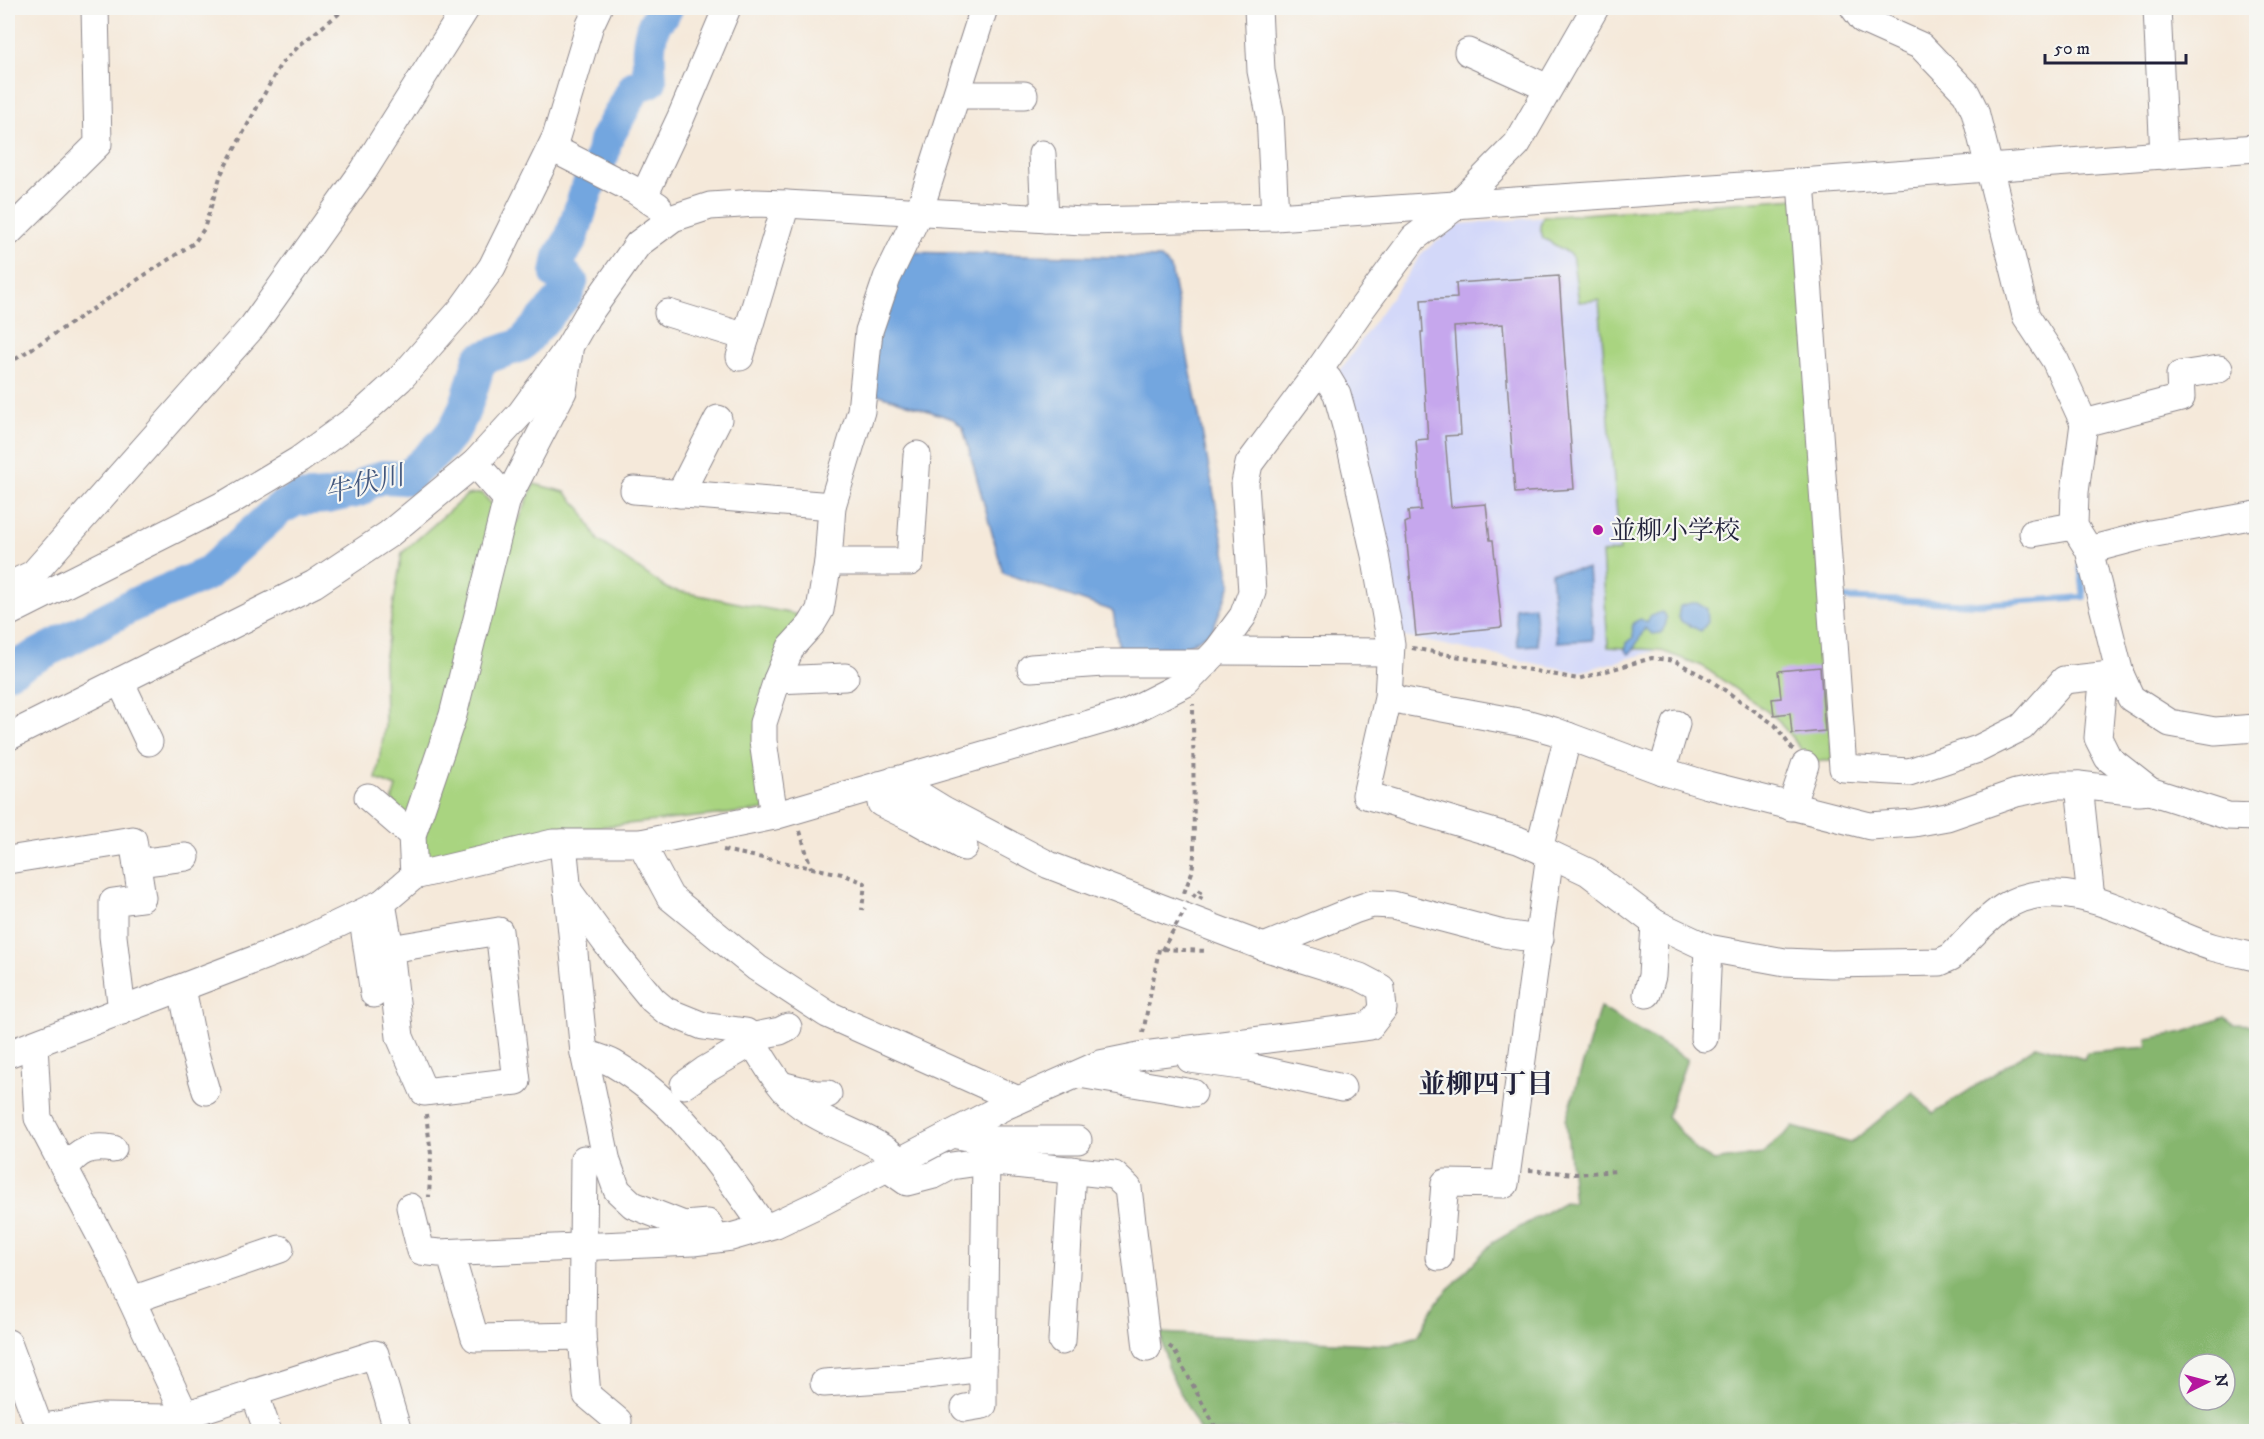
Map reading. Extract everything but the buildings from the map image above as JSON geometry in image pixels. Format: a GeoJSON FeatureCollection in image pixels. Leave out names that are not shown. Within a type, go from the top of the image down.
{"type":"FeatureCollection","features":[{"type":"Feature","properties":{"kind":"street"},"geometry":{"type":"LineString","coordinates":[[8,233],[98,144],[95,8]]}},
{"type":"Feature","properties":{"kind":"street"},"geometry":{"type":"LineString","coordinates":[[8,586],[33,574],[253,326],[364,170],[466,8]]}},
{"type":"Feature","properties":{"kind":"street"},"geometry":{"type":"LineString","coordinates":[[8,613],[229,502],[299,460],[358,417],[400,379],[461,310],[492,267],[555,149],[590,25],[598,8]]}},
{"type":"Feature","properties":{"kind":"street"},"geometry":{"type":"LineString","coordinates":[[639,193],[681,117],[728,8]]}},
{"type":"Feature","properties":{"kind":"street"},"geometry":{"type":"LineString","coordinates":[[774,816],[763,741],[763,723],[791,647],[811,625],[820,610],[828,562],[832,506],[861,411],[869,331],[887,278],[919,212],[958,96],[984,8]]}},
{"type":"Feature","properties":{"kind":"street"},"geometry":{"type":"LineString","coordinates":[[1258,8],[1261,71],[1270,114],[1275,218]]}},
{"type":"Feature","properties":{"kind":"street"},"geometry":{"type":"LineString","coordinates":[[8,1053],[298,943],[372,908],[414,876],[553,843],[641,843],[774,816],[1127,713],[1186,683],[1211,657],[1243,616],[1252,592],[1245,483],[1249,464],[1414,238],[1455,207],[1517,144],[1595,8]]}},
{"type":"Feature","properties":{"kind":"street"},"geometry":{"type":"LineString","coordinates":[[1854,8],[1863,20],[1921,46],[1966,93],[1975,111],[2026,316],[2055,360],[2084,423],[2075,492],[2074,526],[2089,550],[2120,674],[2131,698],[2170,723],[2215,731],[2256,728]]}},
{"type":"Feature","properties":{"kind":"street"},"geometry":{"type":"LineString","coordinates":[[2157,8],[2164,156]]}},
{"type":"Feature","properties":{"kind":"street"},"geometry":{"type":"LineString","coordinates":[[1468,52],[1548,88]]}},
{"type":"Feature","properties":{"kind":"street"},"geometry":{"type":"LineString","coordinates":[[958,96],[1024,95]]}},
{"type":"Feature","properties":{"kind":"street"},"geometry":{"type":"LineString","coordinates":[[8,737],[314,584],[389,534],[475,463],[521,413],[569,347],[587,316],[638,244],[673,218],[710,206],[786,204],[1083,221],[1275,218],[1455,207],[2256,148]]}},
{"type":"Feature","properties":{"kind":"street"},"geometry":{"type":"LineString","coordinates":[[555,149],[639,193],[673,218]]}},
{"type":"Feature","properties":{"kind":"street"},"geometry":{"type":"LineString","coordinates":[[1042,154],[1045,219]]}},
{"type":"Feature","properties":{"kind":"street"},"geometry":{"type":"LineString","coordinates":[[1801,182],[1843,768],[1909,772],[1978,749],[2022,727],[2064,680],[2120,674]]}},
{"type":"Feature","properties":{"kind":"street"},"geometry":{"type":"LineString","coordinates":[[668,313],[743,347],[786,204]]}},
{"type":"Feature","properties":{"kind":"street"},"geometry":{"type":"LineString","coordinates":[[414,876],[412,835],[453,715],[507,499],[563,390],[569,347]]}},
{"type":"Feature","properties":{"kind":"street"},"geometry":{"type":"LineString","coordinates":[[2084,423],[2163,394],[2181,398],[2180,375],[2219,369]]}},
{"type":"Feature","properties":{"kind":"street"},"geometry":{"type":"LineString","coordinates":[[1319,370],[1337,394],[1347,430],[1375,555],[1391,648],[1388,698],[1366,795],[1518,840],[1544,851],[1588,872],[1655,923],[1708,948],[1785,962],[1831,964],[1940,962],[1951,957],[2004,907],[2029,896],[2054,893],[2091,899],[2212,947],[2256,957]]}},
{"type":"Feature","properties":{"kind":"street"},"geometry":{"type":"LineString","coordinates":[[680,494],[718,419]]}},
{"type":"Feature","properties":{"kind":"street"},"geometry":{"type":"LineString","coordinates":[[828,562],[910,562],[917,455]]}},
{"type":"Feature","properties":{"kind":"street"},"geometry":{"type":"LineString","coordinates":[[475,463],[507,499]]}},
{"type":"Feature","properties":{"kind":"street"},"geometry":{"type":"LineString","coordinates":[[634,490],[832,506]]}},
{"type":"Feature","properties":{"kind":"street"},"geometry":{"type":"LineString","coordinates":[[2089,550],[2150,534],[2256,514]]}},
{"type":"Feature","properties":{"kind":"street"},"geometry":{"type":"LineString","coordinates":[[2033,533],[2074,526]]}},
{"type":"Feature","properties":{"kind":"street"},"geometry":{"type":"LineString","coordinates":[[1031,668],[1391,648]]}},
{"type":"Feature","properties":{"kind":"street"},"geometry":{"type":"LineString","coordinates":[[2120,674],[2102,693],[2097,738],[2108,758],[2150,791],[2228,816],[2256,817]]}},
{"type":"Feature","properties":{"kind":"street"},"geometry":{"type":"LineString","coordinates":[[777,680],[845,678]]}},
{"type":"Feature","properties":{"kind":"street"},"geometry":{"type":"LineString","coordinates":[[120,681],[149,742]]}},
{"type":"Feature","properties":{"kind":"street"},"geometry":{"type":"LineString","coordinates":[[1388,698],[1529,724],[1662,771],[1791,807],[1870,826],[1914,823],[1947,817],[2016,793],[2056,785],[2150,791]]}},
{"type":"Feature","properties":{"kind":"street"},"geometry":{"type":"LineString","coordinates":[[1662,771],[1676,724]]}},
{"type":"Feature","properties":{"kind":"street"},"geometry":{"type":"LineString","coordinates":[[1439,1257],[1445,1183],[1504,1184],[1540,939],[1544,851],[1568,736]]}},
{"type":"Feature","properties":{"kind":"street"},"geometry":{"type":"LineString","coordinates":[[1791,807],[1806,765]]}},
{"type":"Feature","properties":{"kind":"street"},"geometry":{"type":"LineString","coordinates":[[887,783],[881,803],[964,847]]}},
{"type":"Feature","properties":{"kind":"street"},"geometry":{"type":"LineString","coordinates":[[445,1253],[693,1242],[731,1237],[764,1227],[816,1206],[1018,1100],[1100,1064],[1172,1051],[1370,1026],[1383,1009],[1381,988],[1360,977],[1264,947],[1049,866],[944,810],[887,783]]}},
{"type":"Feature","properties":{"kind":"street"},"geometry":{"type":"LineString","coordinates":[[2079,785],[2091,899]]}},
{"type":"Feature","properties":{"kind":"street"},"geometry":{"type":"LineString","coordinates":[[381,799],[412,835]]}},
{"type":"Feature","properties":{"kind":"street"},"geometry":{"type":"LineString","coordinates":[[8,860],[134,840],[142,898],[113,902],[113,936],[122,1011]]}},
{"type":"Feature","properties":{"kind":"street"},"geometry":{"type":"LineString","coordinates":[[563,843],[584,1053],[607,1162],[617,1190],[633,1205],[684,1225],[708,1223],[714,1239]]}},
{"type":"Feature","properties":{"kind":"street"},"geometry":{"type":"LineString","coordinates":[[641,843],[670,897],[757,968],[827,1014],[1018,1100]]}},
{"type":"Feature","properties":{"kind":"street"},"geometry":{"type":"LineString","coordinates":[[136,863],[186,857]]}},
{"type":"Feature","properties":{"kind":"street"},"geometry":{"type":"LineString","coordinates":[[567,889],[653,1000],[666,1011],[703,1026],[746,1032],[782,1085],[803,1106],[885,1149],[893,1165],[907,1182],[934,1175],[951,1166],[986,1161],[1114,1175],[1128,1188],[1146,1343]]}},
{"type":"Feature","properties":{"kind":"street"},"geometry":{"type":"LineString","coordinates":[[1264,947],[1372,904],[1393,905],[1503,934],[1540,939]]}},
{"type":"Feature","properties":{"kind":"street"},"geometry":{"type":"LineString","coordinates":[[372,908],[390,949],[400,1037],[425,1103],[517,1081],[499,931],[390,949]]}},
{"type":"Feature","properties":{"kind":"street"},"geometry":{"type":"LineString","coordinates":[[372,908],[374,994]]}},
{"type":"Feature","properties":{"kind":"street"},"geometry":{"type":"LineString","coordinates":[[1647,994],[1652,976],[1655,923]]}},
{"type":"Feature","properties":{"kind":"street"},"geometry":{"type":"LineString","coordinates":[[1704,1038],[1708,948]]}},
{"type":"Feature","properties":{"kind":"street"},"geometry":{"type":"LineString","coordinates":[[182,988],[195,1054],[206,1091]]}},
{"type":"Feature","properties":{"kind":"street"},"geometry":{"type":"LineString","coordinates":[[684,1085],[751,1039],[788,1027]]}},
{"type":"Feature","properties":{"kind":"street"},"geometry":{"type":"LineString","coordinates":[[34,1045],[38,1118],[132,1300],[187,1423]]}},
{"type":"Feature","properties":{"kind":"street"},"geometry":{"type":"LineString","coordinates":[[1172,1051],[1187,1058],[1249,1067],[1342,1088]]}},
{"type":"Feature","properties":{"kind":"street"},"geometry":{"type":"LineString","coordinates":[[584,1053],[613,1063],[665,1101],[718,1163],[764,1227]]}},
{"type":"Feature","properties":{"kind":"street"},"geometry":{"type":"LineString","coordinates":[[1078,1074],[1193,1093]]}},
{"type":"Feature","properties":{"kind":"street"},"geometry":{"type":"LineString","coordinates":[[782,1085],[816,1094],[828,1094]]}},
{"type":"Feature","properties":{"kind":"street"},"geometry":{"type":"LineString","coordinates":[[951,1134],[985,1140],[1078,1140]]}},
{"type":"Feature","properties":{"kind":"street"},"geometry":{"type":"LineString","coordinates":[[65,1168],[75,1155],[97,1146],[113,1149]]}},
{"type":"Feature","properties":{"kind":"street"},"geometry":{"type":"LineString","coordinates":[[584,1159],[582,1336],[587,1395],[618,1421],[616,1431]]}},
{"type":"Feature","properties":{"kind":"street"},"geometry":{"type":"LineString","coordinates":[[965,1408],[983,1405],[986,1161]]}},
{"type":"Feature","properties":{"kind":"street"},"geometry":{"type":"LineString","coordinates":[[1062,1341],[1072,1170]]}},
{"type":"Feature","properties":{"kind":"street"},"geometry":{"type":"LineString","coordinates":[[418,1213],[445,1253],[475,1338],[582,1336]]}},
{"type":"Feature","properties":{"kind":"street"},"geometry":{"type":"LineString","coordinates":[[132,1300],[280,1249]]}},
{"type":"Feature","properties":{"kind":"street"},"geometry":{"type":"LineString","coordinates":[[8,1343],[40,1430],[102,1417],[168,1418],[187,1423],[254,1392],[375,1354],[398,1431]]}},
{"type":"Feature","properties":{"kind":"street"},"geometry":{"type":"LineString","coordinates":[[824,1383],[910,1377],[983,1368]]}},
{"type":"Feature","properties":{"kind":"street"},"geometry":{"type":"LineString","coordinates":[[254,1392],[267,1431]]}},
{"type":"Feature","properties":{"kind":"path"},"geometry":{"type":"LineString","coordinates":[[8,364],[194,243],[204,229],[221,174],[280,65],[301,44],[346,8]]}},
{"type":"Feature","properties":{"kind":"path"},"geometry":{"type":"LineString","coordinates":[[1391,648],[1578,680],[1652,658],[1675,661],[1710,680],[1774,725],[1806,765]]}},
{"type":"Feature","properties":{"kind":"path"},"geometry":{"type":"LineString","coordinates":[[1184,894],[1192,872],[1194,855],[1193,700]]}},
{"type":"Feature","properties":{"kind":"path"},"geometry":{"type":"LineString","coordinates":[[799,828],[811,868]]}},
{"type":"Feature","properties":{"kind":"path"},"geometry":{"type":"LineString","coordinates":[[719,850],[842,874],[865,883],[862,910]]}},
{"type":"Feature","properties":{"kind":"path"},"geometry":{"type":"LineString","coordinates":[[1162,950],[1185,910]]}},
{"type":"Feature","properties":{"kind":"path"},"geometry":{"type":"LineString","coordinates":[[1142,1037],[1159,949],[1216,951]]}},
{"type":"Feature","properties":{"kind":"path"},"geometry":{"type":"LineString","coordinates":[[418,1213],[431,1185],[431,1154],[425,1103]]}},
{"type":"Feature","properties":{"kind":"path"},"geometry":{"type":"LineString","coordinates":[[1507,1168],[1575,1174],[1618,1171]]}},
{"type":"Feature","properties":{"kind":"path"},"geometry":{"type":"LineString","coordinates":[[1146,1343],[1165,1343],[1174,1350],[1218,1431]]}},
{"type":"Feature","properties":{"kind":"shaded area","name":"並柳小学校"},"geometry":{"type":"Polygon","coordinates":[[[1797,198],[1811,761],[1775,717],[1702,666],[1659,650],[1578,672],[1400,636],[1337,375],[1423,252],[1460,224],[1797,198]]]}},
{"type":"Feature","properties":{"kind":"green space"},"geometry":{"type":"Polygon","coordinates":[[[1797,198],[1832,761],[1811,761],[1775,717],[1702,666],[1659,650],[1608,647],[1602,553],[1620,551],[1599,300],[1579,302],[1572,255],[1543,238],[1540,226],[1543,217],[1797,198]]]}},
{"type":"Feature","properties":{"kind":"green space"},"geometry":{"type":"Polygon","coordinates":[[[534,484],[565,492],[581,509],[598,540],[668,589],[804,616],[782,649],[765,810],[568,830],[433,858],[427,856],[422,842],[507,527],[519,520],[534,484]]]}},
{"type":"Feature","properties":{"kind":"green space"},"geometry":{"type":"Polygon","coordinates":[[[482,493],[494,507],[443,723],[409,821],[392,800],[396,787],[376,779],[385,726],[384,661],[402,553],[467,495],[482,493]]]}},
{"type":"Feature","properties":{"kind":"green space"},"geometry":{"type":"Polygon","coordinates":[[[1600,1007],[1687,1059],[1667,1116],[1697,1151],[1714,1161],[1762,1154],[1793,1127],[1851,1143],[1913,1092],[1933,1114],[2037,1045],[2084,1059],[2087,1052],[2148,1047],[2147,1039],[2184,1032],[2225,1017],[2234,1024],[2253,1025],[2256,1029],[2256,1431],[1200,1431],[1169,1371],[1160,1333],[1389,1345],[1418,1336],[1437,1302],[1492,1243],[1564,1202],[1574,1203],[1566,1120],[1600,1007]]]}},
{"type":"Feature","properties":{"kind":"green space"},"geometry":{"type":"Polygon","coordinates":[[[1070,1430],[1070,1431],[837,1431],[1070,1430]]]}},
{"type":"Feature","properties":{"kind":"water"},"geometry":{"type":"Polygon","coordinates":[[[906,252],[1161,258],[1171,268],[1231,584],[1212,631],[1168,658],[1120,657],[1113,611],[1003,573],[963,428],[953,419],[868,391],[875,333],[906,252]]]}},
{"type":"Feature","properties":{"kind":"water"},"geometry":{"type":"Polygon","coordinates":[[[1588,569],[1593,640],[1557,642],[1551,572],[1588,569]]]}},
{"type":"Feature","properties":{"kind":"water"},"geometry":{"type":"Polygon","coordinates":[[[1697,603],[1707,609],[1708,622],[1701,631],[1682,622],[1678,617],[1680,606],[1697,603]]]}},
{"type":"Feature","properties":{"kind":"water"},"geometry":{"type":"Polygon","coordinates":[[[1534,606],[1538,645],[1518,646],[1515,608],[1534,606]]]}},
{"type":"Feature","properties":{"kind":"water"},"geometry":{"type":"Polygon","coordinates":[[[1662,612],[1666,620],[1661,633],[1653,634],[1645,628],[1629,654],[1625,650],[1627,643],[1633,638],[1633,624],[1641,619],[1647,623],[1651,616],[1662,612]]]}},
{"type":"Feature","properties":{"kind":"waterway","name":"牛伏川"},"geometry":{"type":"LineString","coordinates":[[8,671],[133,605],[207,574],[279,509],[297,499],[326,497],[359,490],[369,482],[383,477],[407,478],[435,451],[451,434],[461,417],[480,359],[521,345],[567,293],[571,282],[565,276],[557,274],[560,257],[571,239],[586,192],[603,153],[605,141],[635,87],[650,81],[650,37],[655,23],[666,8]]}},
{"type":"Feature","properties":{"kind":"waterway"},"geometry":{"type":"LineString","coordinates":[[1841,598],[1978,604],[2084,597],[2080,565]]}},
{"type":"Feature","properties":{"kind":"place","name":"並柳小学校"},"geometry":{"type":"Point","coordinates":[1598,530]}},
{"type":"Feature","properties":{"kind":"district","name":"並柳四丁目"},"geometry":{"type":"Point","coordinates":[1486,1084]}}]}
